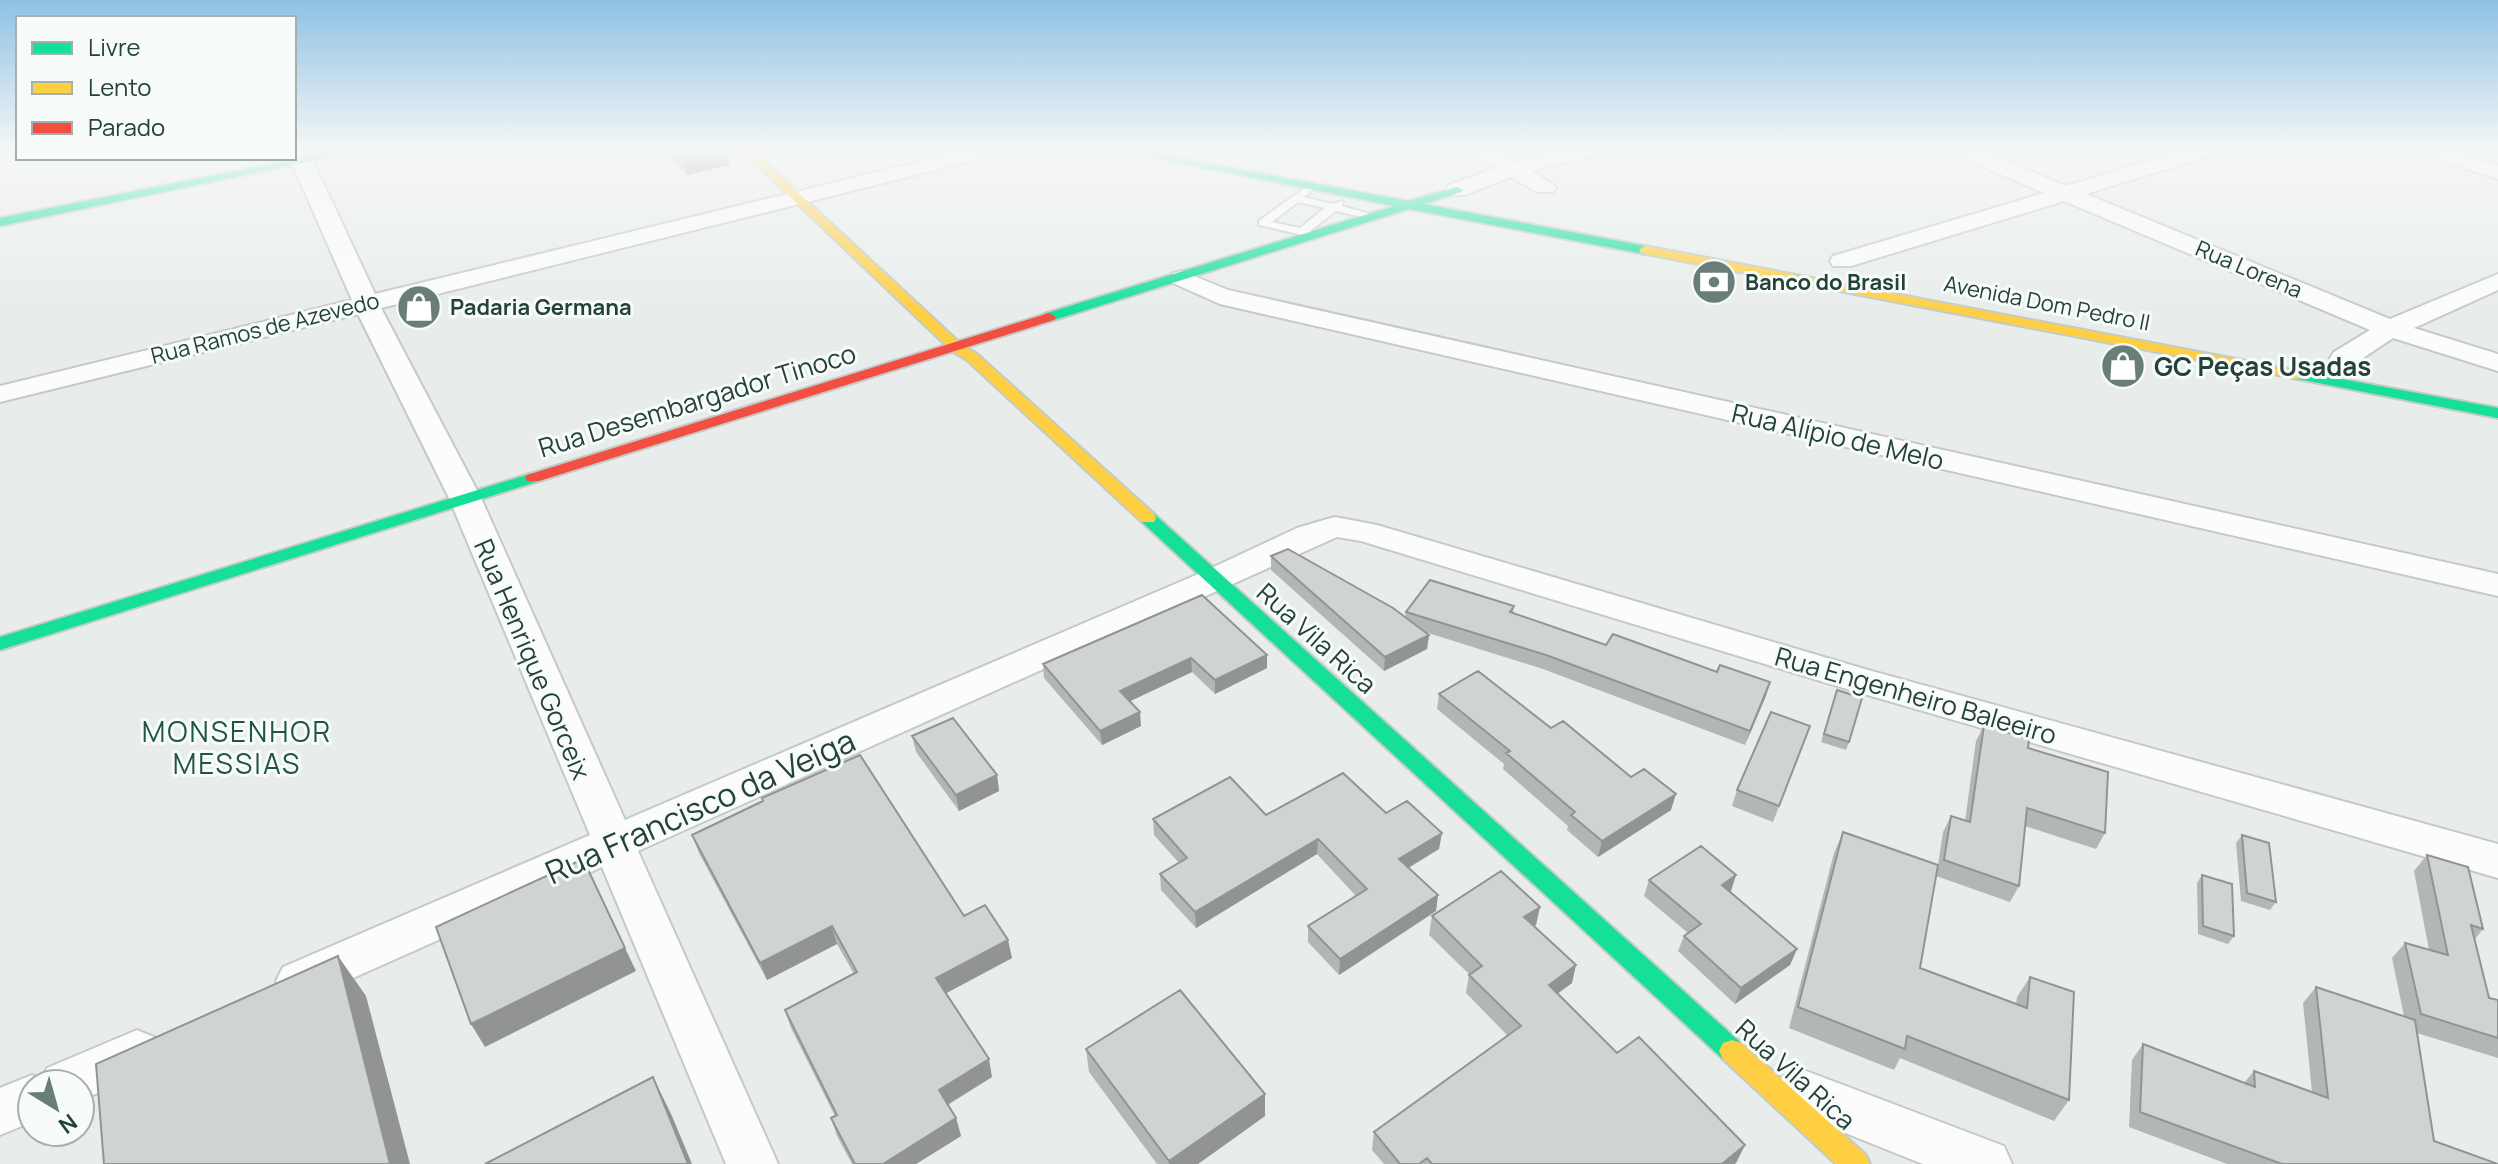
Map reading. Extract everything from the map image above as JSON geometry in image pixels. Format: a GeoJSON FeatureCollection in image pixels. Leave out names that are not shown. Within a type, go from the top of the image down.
{"type":"FeatureCollection","features":[{"type":"Feature","properties":{"kind":"street"},"geometry":{"type":"LineString","coordinates":[[0,222],[92,203]]}},
{"type":"Feature","properties":{"kind":"street","name":"Rua Henrique Gorceix"},"geometry":{"type":"LineString","coordinates":[[321,203],[366,303],[465,498],[752,1164]]}},
{"type":"Feature","properties":{"kind":"street","name":"Rua Ramos de Azevedo"},"geometry":{"type":"LineString","coordinates":[[0,394],[774,203]]}},
{"type":"Feature","properties":{"kind":"street","name":"Rua Vila Rica"},"geometry":{"type":"LineString","coordinates":[[802,203],[1856,1164]]}},
{"type":"Feature","properties":{"kind":"street","name":"Avenida Dom Pedro II"},"geometry":{"type":"LineString","coordinates":[[1405,203],[2498,413]]}},
{"type":"Feature","properties":{"kind":"street"},"geometry":{"type":"LineString","coordinates":[[1835,259],[2035,203]]}},
{"type":"Feature","properties":{"kind":"street","name":"Rua Lorena"},"geometry":{"type":"LineString","coordinates":[[2091,203],[2390,329],[2498,363]]}},
{"type":"Feature","properties":{"kind":"street","name":"Rua Desembargador Tinoco"},"geometry":{"type":"LineString","coordinates":[[0,644],[1182,278],[1309,233],[1408,204]]}},
{"type":"Feature","properties":{"kind":"street"},"geometry":{"type":"LineString","coordinates":[[1835,259],[1889,270]]}},
{"type":"Feature","properties":{"kind":"street","name":"Rua Alípio de Melo"},"geometry":{"type":"LineString","coordinates":[[1182,278],[1220,296],[2498,585]]}},
{"type":"Feature","properties":{"kind":"street"},"geometry":{"type":"LineString","coordinates":[[2336,356],[2498,281]]}},
{"type":"Feature","properties":{"kind":"street"},"geometry":{"type":"LineString","coordinates":[[2336,356],[2375,363]]}},
{"type":"Feature","properties":{"kind":"street","name":"Rua Francisco da Veiga"},"geometry":{"type":"LineString","coordinates":[[266,996],[1215,580],[1309,535],[1335,527]]}},
{"type":"Feature","properties":{"kind":"street","name":"Rua Engenheiro Baleeiro"},"geometry":{"type":"LineString","coordinates":[[1335,527],[1366,532],[1860,680],[2498,861]]}},
{"type":"Feature","properties":{"kind":"street"},"geometry":{"type":"LineString","coordinates":[[96,1070],[180,1034]]}},
{"type":"Feature","properties":{"kind":"street"},"geometry":{"type":"LineString","coordinates":[[1759,1076],[1986,1164]]}},
{"type":"Feature","properties":{"kind":"lane"},"geometry":{"type":"LineString","coordinates":[[1288,203],[1263,223],[1309,233],[1339,203]]}},
{"type":"Feature","properties":{"kind":"lane"},"geometry":{"type":"LineString","coordinates":[[1318,203],[1371,216]]}},
{"type":"Feature","properties":{"kind":"building"},"geometry":{"type":"Polygon","coordinates":[[[1288,549],[1393,608],[1429,635],[1385,657],[1271,556],[1288,549]]]}},
{"type":"Feature","properties":{"kind":"building"},"geometry":{"type":"Polygon","coordinates":[[[1430,580],[1514,606],[1510,612],[1606,645],[1613,634],[1717,672],[1720,665],[1770,682],[1750,731],[1546,655],[1406,612],[1430,580]]]}},
{"type":"Feature","properties":{"kind":"building"},"geometry":{"type":"Polygon","coordinates":[[[1202,595],[1267,655],[1215,680],[1191,658],[1120,691],[1140,712],[1100,731],[1043,664],[1202,595]]]}},
{"type":"Feature","properties":{"kind":"building"},"geometry":{"type":"Polygon","coordinates":[[[1478,671],[1551,728],[1563,721],[1631,777],[1644,769],[1676,794],[1602,841],[1571,815],[1575,812],[1506,753],[1510,751],[1439,694],[1478,671]]]}},
{"type":"Feature","properties":{"kind":"building"},"geometry":{"type":"Polygon","coordinates":[[[1837,690],[1862,698],[1849,742],[1824,734],[1837,690]]]}},
{"type":"Feature","properties":{"kind":"building"},"geometry":{"type":"Polygon","coordinates":[[[1771,712],[1810,726],[1779,806],[1737,790],[1771,712]]]}},
{"type":"Feature","properties":{"kind":"building"},"geometry":{"type":"Polygon","coordinates":[[[953,718],[997,775],[956,795],[912,736],[953,718]]]}},
{"type":"Feature","properties":{"kind":"building"},"geometry":{"type":"Polygon","coordinates":[[[1984,725],[2029,739],[2028,748],[2108,772],[2105,833],[2027,808],[2019,886],[1944,860],[1951,816],[1970,822],[1984,725]]]}},
{"type":"Feature","properties":{"kind":"building"},"geometry":{"type":"Polygon","coordinates":[[[860,755],[964,916],[985,905],[1008,940],[936,978],[989,1059],[939,1090],[956,1118],[883,1164],[855,1164],[831,1118],[837,1115],[785,1010],[857,972],[832,926],[760,963],[692,835],[763,801],[762,798],[860,755]]]}},
{"type":"Feature","properties":{"kind":"building"},"geometry":{"type":"Polygon","coordinates":[[[1343,773],[1386,813],[1407,801],[1442,833],[1399,859],[1438,895],[1340,959],[1308,926],[1367,889],[1318,839],[1195,912],[1160,874],[1187,858],[1153,819],[1230,777],[1266,815],[1343,773]]]}},
{"type":"Feature","properties":{"kind":"building"},"geometry":{"type":"Polygon","coordinates":[[[1843,832],[1938,865],[1920,968],[2027,1008],[2030,977],[2074,992],[2069,1100],[1907,1036],[1905,1049],[1798,1007],[1843,832]]]}},
{"type":"Feature","properties":{"kind":"building"},"geometry":{"type":"Polygon","coordinates":[[[2242,835],[2269,843],[2276,902],[2247,893],[2242,835]]]}},
{"type":"Feature","properties":{"kind":"building"},"geometry":{"type":"Polygon","coordinates":[[[1701,846],[1736,875],[1722,885],[1797,949],[1741,988],[1684,936],[1701,924],[1649,880],[1701,846]]]}},
{"type":"Feature","properties":{"kind":"building"},"geometry":{"type":"Polygon","coordinates":[[[2427,855],[2468,867],[2483,929],[2471,925],[2489,998],[2498,1000],[2498,1038],[2421,1014],[2405,943],[2448,955],[2427,855]]]}},
{"type":"Feature","properties":{"kind":"building"},"geometry":{"type":"Polygon","coordinates":[[[583,859],[625,948],[471,1024],[436,927],[583,859]]]}},
{"type":"Feature","properties":{"kind":"building"},"geometry":{"type":"Polygon","coordinates":[[[1501,871],[1540,907],[1524,917],[1576,965],[1549,985],[1617,1053],[1639,1037],[1745,1145],[1722,1164],[1432,1164],[1427,1158],[1419,1164],[1400,1164],[1374,1132],[1521,1026],[1469,975],[1482,966],[1432,916],[1501,871]]]}},
{"type":"Feature","properties":{"kind":"building"},"geometry":{"type":"Polygon","coordinates":[[[2202,875],[2232,884],[2234,936],[2203,926],[2202,875]]]}},
{"type":"Feature","properties":{"kind":"building"},"geometry":{"type":"Polygon","coordinates":[[[338,956],[390,1164],[104,1164],[96,1064],[338,956]]]}},
{"type":"Feature","properties":{"kind":"building"},"geometry":{"type":"Polygon","coordinates":[[[2316,987],[2415,1020],[2434,1141],[2498,1164],[2282,1164],[2140,1112],[2143,1044],[2255,1087],[2254,1071],[2328,1098],[2316,987]]]}},
{"type":"Feature","properties":{"kind":"building"},"geometry":{"type":"Polygon","coordinates":[[[1180,990],[1265,1094],[1169,1161],[1086,1049],[1180,990]]]}},
{"type":"Feature","properties":{"kind":"building"},"geometry":{"type":"Polygon","coordinates":[[[653,1077],[688,1164],[485,1164],[653,1077]]]}},
{"type":"Feature","properties":{"kind":"traffic: fast"},"geometry":{"type":"LineString","coordinates":[[0,222],[93,203]]}},
{"type":"Feature","properties":{"kind":"traffic: fast"},"geometry":{"type":"LineString","coordinates":[[1400,203],[1645,250]]}},
{"type":"Feature","properties":{"kind":"traffic: fast"},"geometry":{"type":"LineString","coordinates":[[1049,317],[1414,203]]}},
{"type":"Feature","properties":{"kind":"traffic: fast"},"geometry":{"type":"LineString","coordinates":[[2298,375],[2498,413]]}},
{"type":"Feature","properties":{"kind":"traffic: fast"},"geometry":{"type":"LineString","coordinates":[[0,644],[533,478]]}},
{"type":"Feature","properties":{"kind":"traffic: fast"},"geometry":{"type":"LineString","coordinates":[[1148,518],[1732,1051]]}},
{"type":"Feature","properties":{"kind":"traffic: slow"},"geometry":{"type":"LineString","coordinates":[[803,203],[957,348],[972,357],[1148,518]]}},
{"type":"Feature","properties":{"kind":"traffic: slow"},"geometry":{"type":"LineString","coordinates":[[1645,250],[2298,375]]}},
{"type":"Feature","properties":{"kind":"traffic: slow"},"geometry":{"type":"LineString","coordinates":[[1732,1051],[1856,1164]]}},
{"type":"Feature","properties":{"kind":"traffic: jam"},"geometry":{"type":"LineString","coordinates":[[533,478],[1049,317]]}},
{"type":"Feature","properties":{"kind":"place","name":"Banco do Brasil"},"geometry":{"type":"Point","coordinates":[1714,282]}},
{"type":"Feature","properties":{"kind":"place","name":"Padaria Germana"},"geometry":{"type":"Point","coordinates":[419,307]}},
{"type":"Feature","properties":{"kind":"place","name":"GC Peças Usadas"},"geometry":{"type":"Point","coordinates":[2123,366]}},
{"type":"Feature","properties":{"kind":"district","name":"MONSENHOR MESSIAS"},"geometry":{"type":"Point","coordinates":[237,747]}}]}
